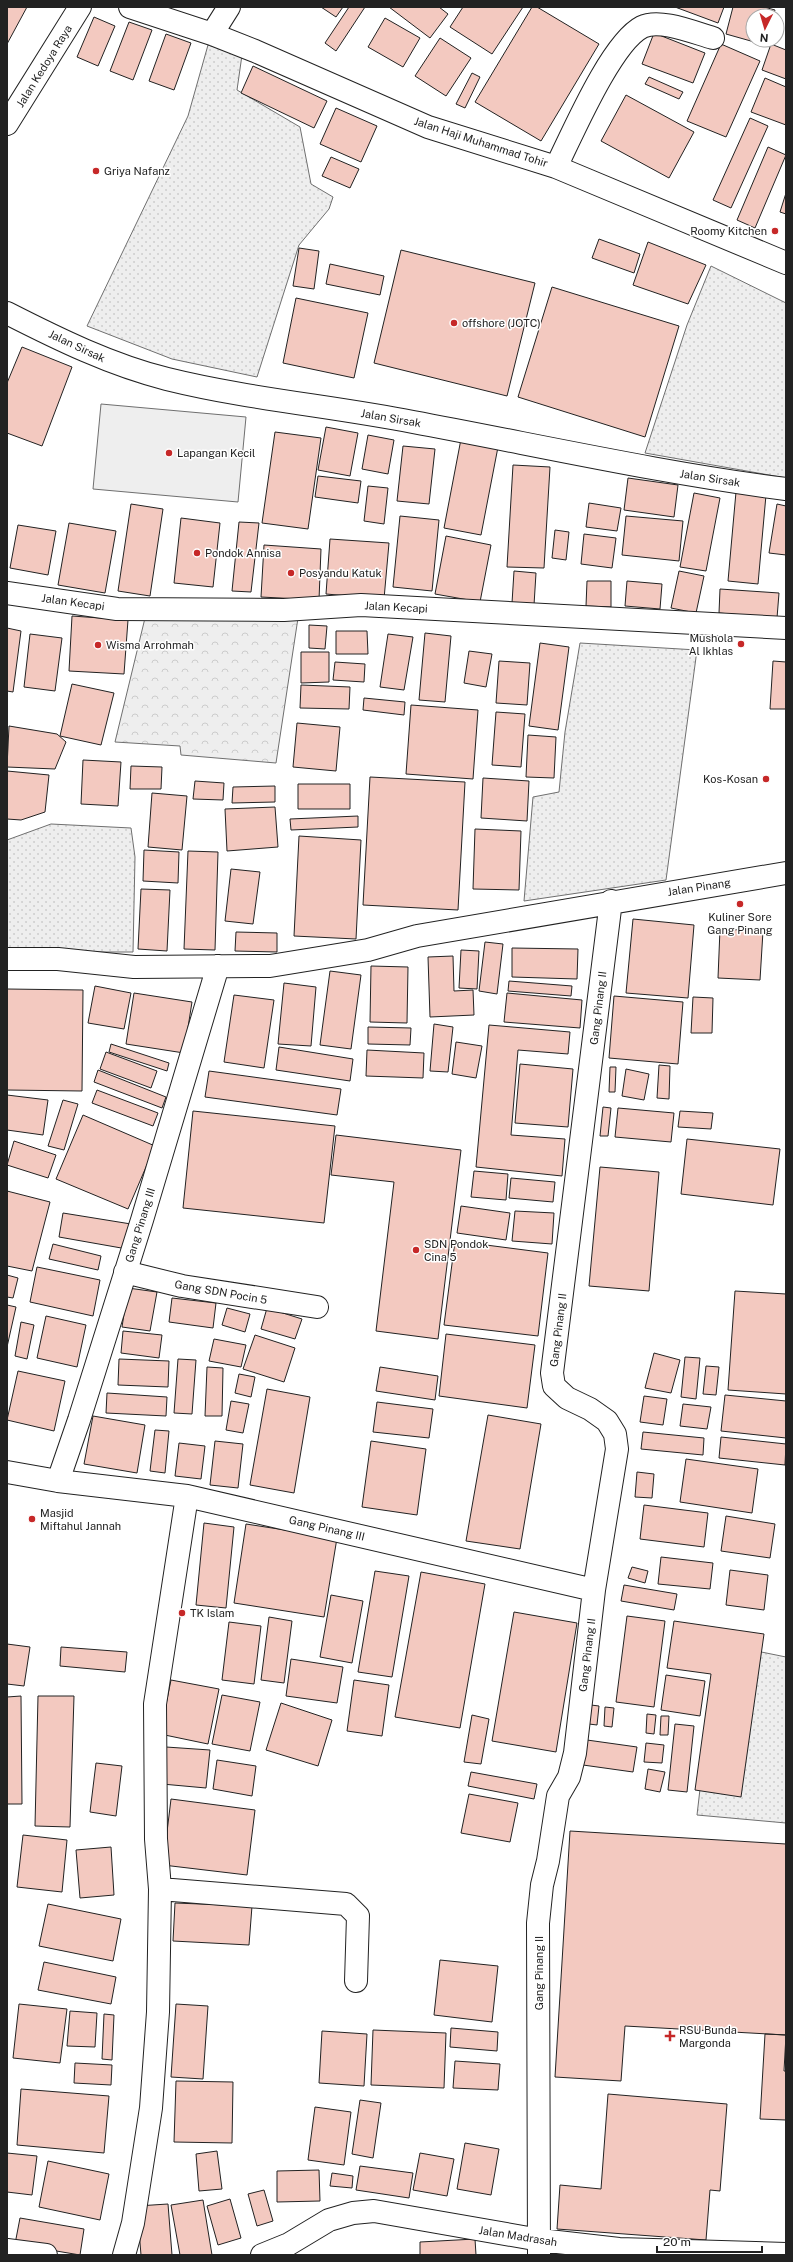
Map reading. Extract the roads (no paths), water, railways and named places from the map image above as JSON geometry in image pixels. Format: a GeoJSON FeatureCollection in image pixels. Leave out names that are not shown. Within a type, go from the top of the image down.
{"type":"FeatureCollection","features":[{"type":"Feature","properties":{"kind":"street","name":"Jalan Kedoya Raya"},"geometry":{"type":"LineString","coordinates":[[7,124],[80,7]]}},
{"type":"Feature","properties":{"kind":"street","name":"Jalan Haji Muhammad Tohir"},"geometry":{"type":"LineString","coordinates":[[130,7],[212,34],[286,63],[428,127],[556,167],[786,263]]}},
{"type":"Feature","properties":{"kind":"street"},"geometry":{"type":"LineString","coordinates":[[212,34],[229,7]]}},
{"type":"Feature","properties":{"kind":"street"},"geometry":{"type":"LineString","coordinates":[[556,167],[601,80],[618,51],[642,27],[663,25],[713,38]]}},
{"type":"Feature","properties":{"kind":"street","name":"Jalan Sirsak"},"geometry":{"type":"LineString","coordinates":[[7,313],[105,359],[165,379],[235,394],[410,421],[673,472],[786,489]]}},
{"type":"Feature","properties":{"kind":"street","name":"Jalan Kecapi"},"geometry":{"type":"LineString","coordinates":[[7,593],[117,609],[284,610],[361,606],[786,628]]}},
{"type":"Feature","properties":{"kind":"street","name":"Jalan Pinang"},"geometry":{"type":"LineString","coordinates":[[611,901],[786,873]]}},
{"type":"Feature","properties":{"kind":"street"},"geometry":{"type":"LineString","coordinates":[[7,960],[58,959],[134,967],[270,966],[368,950],[417,936],[611,901]]}},
{"type":"Feature","properties":{"kind":"street","name":"Gang Pinang II"},"geometry":{"type":"LineString","coordinates":[[540,2248],[538,1923],[542,1885],[548,1861],[558,1796],[569,1777],[575,1752],[594,1590],[617,1449],[615,1434],[607,1421],[590,1409],[567,1398],[554,1386],[552,1373],[611,901]]}},
{"type":"Feature","properties":{"kind":"street","name":"Gang Pinang III"},"geometry":{"type":"LineString","coordinates":[[58,1481],[79,1420],[125,1272],[218,966]]}},
{"type":"Feature","properties":{"kind":"street","name":"Gang SDN Pocin 5"},"geometry":{"type":"LineString","coordinates":[[125,1272],[182,1286],[317,1307]]}},
{"type":"Feature","properties":{"kind":"street","name":"Gang Pinang III"},"geometry":{"type":"LineString","coordinates":[[7,1472],[58,1481],[187,1496],[594,1590]]}},
{"type":"Feature","properties":{"kind":"street"},"geometry":{"type":"LineString","coordinates":[[124,2255],[133,2223],[151,2108],[158,2012],[160,1889],[156,1839],[155,1704],[187,1496]]}},
{"type":"Feature","properties":{"kind":"street"},"geometry":{"type":"LineString","coordinates":[[160,1889],[346,1904],[358,1916],[356,1981]]}},
{"type":"Feature","properties":{"kind":"street","name":"Jalan Madrasah"},"geometry":{"type":"LineString","coordinates":[[262,2255],[292,2250],[329,2220],[353,2213],[374,2211],[540,2248],[786,2254]]}},
{"type":"Feature","properties":{"kind":"street"},"geometry":{"type":"LineString","coordinates":[[7,2250],[46,2255]]}},
{"type":"Feature","properties":{"kind":"place","name":"Griya Nafanz"},"geometry":{"type":"Point","coordinates":[96,171]}},
{"type":"Feature","properties":{"kind":"place","name":"Roomy Kitchen"},"geometry":{"type":"Point","coordinates":[775,231]}},
{"type":"Feature","properties":{"kind":"place","name":"offshore (JOTC)"},"geometry":{"type":"Point","coordinates":[454,323]}},
{"type":"Feature","properties":{"kind":"place","name":"Lapangan Kecil"},"geometry":{"type":"Point","coordinates":[169,453]}},
{"type":"Feature","properties":{"kind":"place","name":"Pondok Annisa"},"geometry":{"type":"Point","coordinates":[197,553]}},
{"type":"Feature","properties":{"kind":"place","name":"Posyandu Katuk"},"geometry":{"type":"Point","coordinates":[291,573]}},
{"type":"Feature","properties":{"kind":"place","name":"Mushola Al Ikhlas"},"geometry":{"type":"Point","coordinates":[741,644]}},
{"type":"Feature","properties":{"kind":"place","name":"Wisma Arrohmah"},"geometry":{"type":"Point","coordinates":[98,645]}},
{"type":"Feature","properties":{"kind":"place","name":"Kos-Kosan"},"geometry":{"type":"Point","coordinates":[766,779]}},
{"type":"Feature","properties":{"kind":"place","name":"Kuliner Sore Gang Pinang"},"geometry":{"type":"Point","coordinates":[740,904]}},
{"type":"Feature","properties":{"kind":"place","name":"SDN Pondok Cina 5"},"geometry":{"type":"Point","coordinates":[416,1250]}},
{"type":"Feature","properties":{"kind":"place","name":"Masjid Miftahul Jannah"},"geometry":{"type":"Point","coordinates":[32,1519]}},
{"type":"Feature","properties":{"kind":"place","name":"TK Islam"},"geometry":{"type":"Point","coordinates":[182,1613]}},
{"type":"Feature","properties":{"kind":"place","name":"RSU Bunda Margonda"},"geometry":{"type":"Point","coordinates":[670,2036]}}]}
